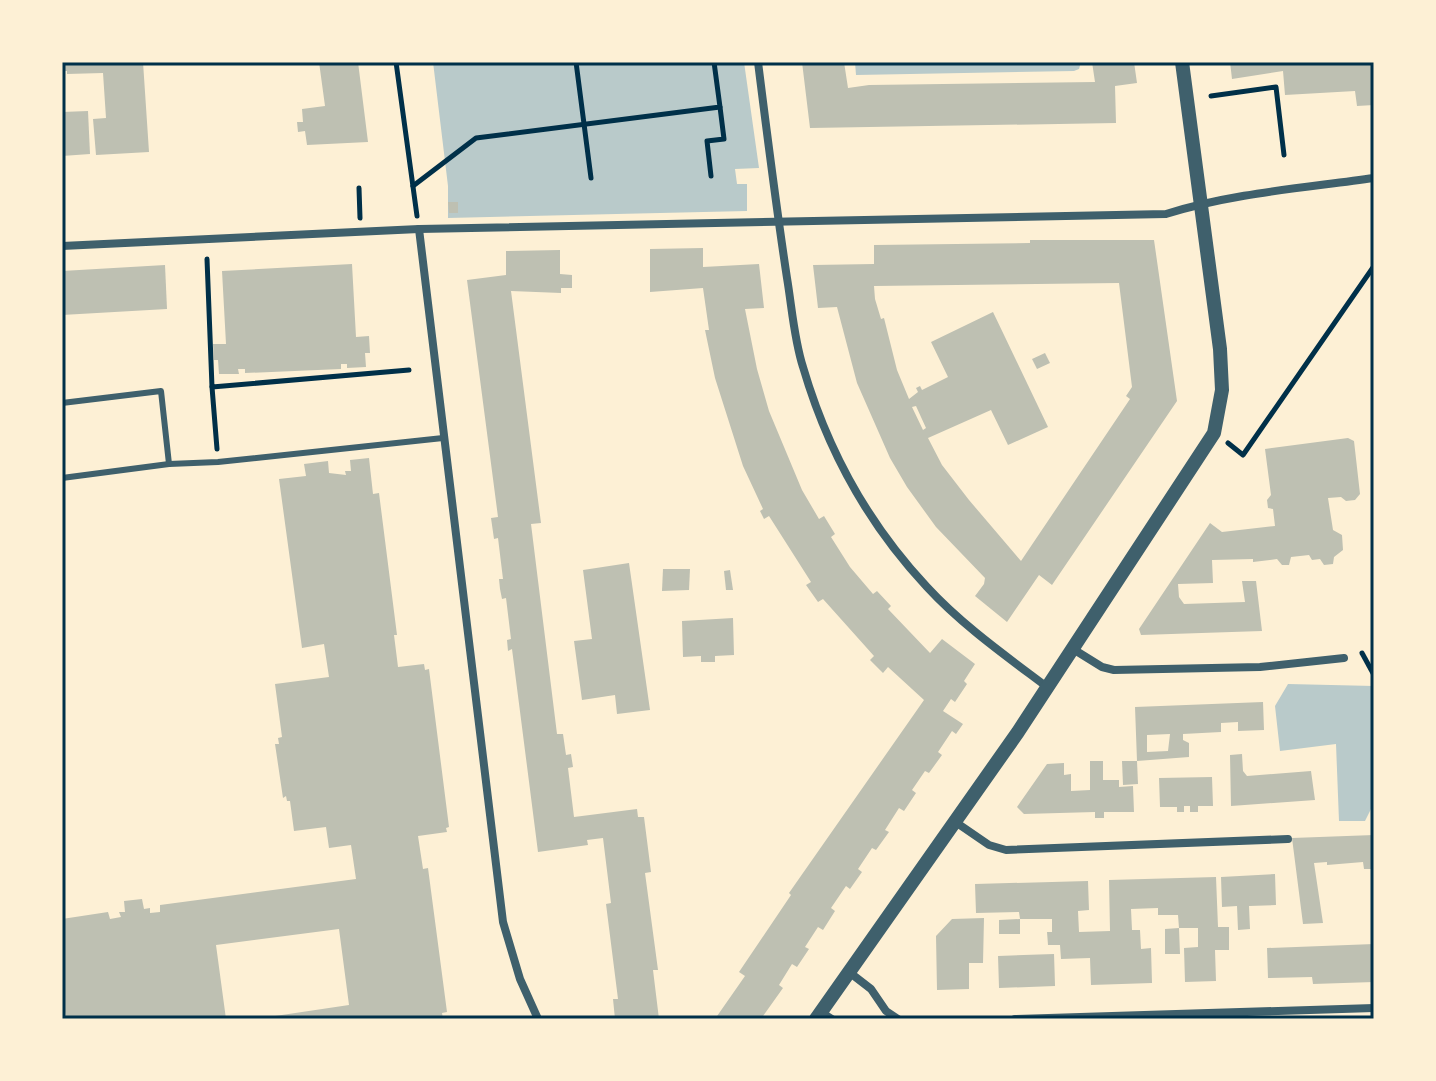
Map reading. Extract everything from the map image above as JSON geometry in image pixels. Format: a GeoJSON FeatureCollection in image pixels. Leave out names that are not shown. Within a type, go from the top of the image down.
{"type":"FeatureCollection","features":[{"type":"Feature","properties":{"kind":"street"},"geometry":{"type":"LineString","coordinates":[[758,62],[778,222],[803,367],[839,463],[865,510],[936,596],[1047,687]]}},
{"type":"Feature","properties":{"kind":"street"},"geometry":{"type":"LineString","coordinates":[[823,1017],[849,972],[1073,649],[1214,433],[1222,390],[1220,349],[1182,62]]}},
{"type":"Feature","properties":{"kind":"street"},"geometry":{"type":"LineString","coordinates":[[62,246],[419,229],[1166,214],[1199,204],[1374,178]]}},
{"type":"Feature","properties":{"kind":"street"},"geometry":{"type":"LineString","coordinates":[[419,229],[503,922],[520,979],[538,1019]]}},
{"type":"Feature","properties":{"kind":"street"},"geometry":{"type":"LineString","coordinates":[[1073,649],[1102,667],[1114,670],[1260,667],[1344,658]]}},
{"type":"Feature","properties":{"kind":"street"},"geometry":{"type":"LineString","coordinates":[[954,820],[989,845],[1006,850],[1288,839]]}},
{"type":"Feature","properties":{"kind":"street"},"geometry":{"type":"LineString","coordinates":[[849,972],[871,989],[886,1011],[898,1019]]}},
{"type":"Feature","properties":{"kind":"street"},"geometry":{"type":"LineString","coordinates":[[1015,1019],[1374,1008]]}},
{"type":"Feature","properties":{"kind":"lane"},"geometry":{"type":"LineString","coordinates":[[62,403],[161,391],[169,464]]}},
{"type":"Feature","properties":{"kind":"lane"},"geometry":{"type":"LineString","coordinates":[[62,478],[169,464],[218,462],[443,438]]}},
{"type":"Feature","properties":{"kind":"path"},"geometry":{"type":"LineString","coordinates":[[396,62],[413,189],[476,138],[720,107]]}},
{"type":"Feature","properties":{"kind":"path"},"geometry":{"type":"LineString","coordinates":[[576,62],[591,178]]}},
{"type":"Feature","properties":{"kind":"path"},"geometry":{"type":"LineString","coordinates":[[711,176],[707,141],[724,139],[714,62]]}},
{"type":"Feature","properties":{"kind":"path"},"geometry":{"type":"LineString","coordinates":[[1211,96],[1276,87],[1284,155]]}},
{"type":"Feature","properties":{"kind":"path"},"geometry":{"type":"LineString","coordinates":[[359,188],[360,218]]}},
{"type":"Feature","properties":{"kind":"path"},"geometry":{"type":"LineString","coordinates":[[207,259],[218,462]]}},
{"type":"Feature","properties":{"kind":"path"},"geometry":{"type":"LineString","coordinates":[[1214,433],[1243,455],[1374,266]]}},
{"type":"Feature","properties":{"kind":"path"},"geometry":{"type":"LineString","coordinates":[[212,387],[409,370]]}},
{"type":"Feature","properties":{"kind":"path"},"geometry":{"type":"LineString","coordinates":[[1362,653],[1374,675]]}},
{"type":"Feature","properties":{"kind":"shaded area"},"geometry":{"type":"Polygon","coordinates":[[[433,62],[744,62],[759,168],[735,169],[737,184],[747,184],[747,211],[448,218],[448,186],[433,62]]]}},
{"type":"Feature","properties":{"kind":"shaded area"},"geometry":{"type":"Polygon","coordinates":[[[855,62],[1081,62],[1079,69],[1074,71],[856,75],[855,62]]]}},
{"type":"Feature","properties":{"kind":"shaded area"},"geometry":{"type":"Polygon","coordinates":[[[1288,684],[1374,686],[1374,803],[1365,821],[1339,821],[1336,744],[1280,751],[1275,706],[1288,684]]]}},
{"type":"Feature","properties":{"kind":"building"},"geometry":{"type":"Polygon","coordinates":[[[62,62],[143,62],[149,152],[96,155],[93,119],[106,118],[103,73],[67,74],[67,71],[62,71],[62,62]]]}},
{"type":"Feature","properties":{"kind":"building"},"geometry":{"type":"Polygon","coordinates":[[[319,62],[358,62],[368,142],[307,145],[305,131],[298,132],[297,122],[303,122],[302,109],[325,106],[319,62]]]}},
{"type":"Feature","properties":{"kind":"building"},"geometry":{"type":"Polygon","coordinates":[[[802,62],[844,62],[848,88],[869,85],[1095,82],[1092,62],[1134,62],[1137,83],[1115,86],[1116,123],[810,128],[802,62]]]}},
{"type":"Feature","properties":{"kind":"building"},"geometry":{"type":"Polygon","coordinates":[[[1230,62],[1374,64],[1374,105],[1357,106],[1355,91],[1285,95],[1283,71],[1232,79],[1230,62]]]}},
{"type":"Feature","properties":{"kind":"building"},"geometry":{"type":"Polygon","coordinates":[[[88,111],[90,154],[62,156],[62,112],[88,111]]]}},
{"type":"Feature","properties":{"kind":"building"},"geometry":{"type":"Polygon","coordinates":[[[448,202],[458,202],[458,213],[449,213],[448,202]]]}},
{"type":"Feature","properties":{"kind":"building"},"geometry":{"type":"Polygon","coordinates":[[[1030,240],[1154,240],[1177,401],[1052,585],[1039,575],[1007,622],[975,596],[985,578],[936,527],[890,458],[857,383],[837,307],[818,308],[813,265],[874,264],[874,245],[1030,243],[1030,240]],[[1119,283],[874,286],[881,319],[884,318],[897,370],[909,399],[918,392],[916,388],[920,386],[922,390],[948,377],[931,342],[993,312],[1048,427],[1008,445],[991,410],[928,438],[942,465],[1021,561],[1130,399],[1126,396],[1132,387],[1119,283]],[[916,406],[912,407],[923,430],[926,428],[916,406]]]}},
{"type":"Feature","properties":{"kind":"building"},"geometry":{"type":"Polygon","coordinates":[[[703,248],[703,267],[759,264],[764,308],[745,309],[769,411],[802,490],[819,519],[824,516],[835,534],[831,537],[850,567],[873,594],[877,591],[891,606],[888,609],[930,653],[942,639],[975,664],[955,702],[951,699],[943,711],[963,724],[956,734],[952,731],[938,752],[942,755],[929,773],[925,771],[912,790],[916,793],[904,811],[899,808],[885,830],[889,832],[876,850],[872,848],[858,869],[862,872],[850,889],[846,886],[831,908],[835,911],[823,930],[818,927],[797,967],[792,964],[779,985],[783,988],[761,1019],[715,1019],[745,976],[739,972],[791,895],[789,893],[924,700],[888,667],[883,673],[870,660],[874,656],[823,599],[818,602],[806,585],[811,582],[769,516],[764,519],[760,511],[763,509],[743,466],[715,378],[705,330],[709,330],[703,288],[650,292],[650,249],[703,248]]]}},
{"type":"Feature","properties":{"kind":"building"},"geometry":{"type":"Polygon","coordinates":[[[560,250],[560,274],[572,275],[572,288],[561,288],[561,293],[511,291],[541,523],[531,524],[557,734],[563,734],[566,755],[571,754],[573,767],[568,768],[574,817],[637,809],[638,817],[644,817],[651,872],[645,873],[658,970],[653,970],[659,1019],[615,1019],[613,999],[618,999],[606,904],[611,903],[603,838],[587,840],[588,845],[538,852],[512,649],[508,651],[507,640],[511,639],[506,598],[502,599],[500,589],[499,579],[503,579],[498,538],[494,539],[491,518],[498,517],[467,280],[506,275],[506,251],[560,250]]]}},
{"type":"Feature","properties":{"kind":"building"},"geometry":{"type":"Polygon","coordinates":[[[352,264],[356,337],[369,336],[370,353],[365,353],[366,367],[347,368],[347,364],[341,364],[341,369],[245,373],[245,369],[238,369],[239,374],[219,374],[213,344],[226,344],[222,271],[352,264]]]}},
{"type":"Feature","properties":{"kind":"building"},"geometry":{"type":"Polygon","coordinates":[[[165,265],[167,309],[62,315],[62,271],[165,265]]]}},
{"type":"Feature","properties":{"kind":"building"},"geometry":{"type":"Polygon","coordinates":[[[1045,353],[1050,363],[1037,369],[1032,359],[1045,353]]]}},
{"type":"Feature","properties":{"kind":"building"},"geometry":{"type":"Polygon","coordinates":[[[1348,438],[1354,441],[1360,494],[1355,500],[1328,498],[1333,530],[1342,535],[1343,550],[1334,557],[1333,564],[1324,565],[1320,559],[1312,560],[1309,555],[1291,557],[1289,565],[1282,565],[1277,559],[1253,562],[1253,559],[1212,560],[1213,583],[1178,584],[1179,597],[1184,604],[1245,602],[1242,581],[1256,581],[1262,631],[1141,635],[1139,629],[1210,523],[1222,532],[1275,526],[1273,509],[1268,508],[1267,500],[1271,495],[1265,449],[1348,438]]]}},
{"type":"Feature","properties":{"kind":"building"},"geometry":{"type":"Polygon","coordinates":[[[369,458],[373,494],[379,493],[397,635],[394,635],[398,667],[424,664],[425,670],[429,669],[449,827],[446,828],[447,832],[418,836],[423,869],[428,868],[447,1012],[442,1013],[443,1019],[255,1019],[349,1005],[339,929],[216,945],[226,1019],[66,1019],[62,990],[62,919],[108,912],[110,919],[121,917],[119,912],[125,912],[124,901],[142,899],[144,909],[150,908],[150,913],[160,912],[160,905],[356,879],[351,845],[329,848],[326,827],[294,831],[290,801],[286,796],[283,798],[275,744],[279,744],[278,738],[282,737],[275,684],[329,677],[324,644],[302,648],[279,479],[306,476],[304,464],[328,461],[329,473],[346,475],[345,471],[351,471],[350,460],[369,458]]]}},
{"type":"Feature","properties":{"kind":"building"},"geometry":{"type":"Polygon","coordinates":[[[629,563],[650,710],[617,714],[615,695],[582,700],[574,641],[592,639],[583,570],[629,563]]]}},
{"type":"Feature","properties":{"kind":"building"},"geometry":{"type":"Polygon","coordinates":[[[663,569],[690,569],[689,590],[662,591],[663,569]]]}},
{"type":"Feature","properties":{"kind":"building"},"geometry":{"type":"Polygon","coordinates":[[[730,570],[733,590],[726,590],[724,571],[730,570]]]}},
{"type":"Feature","properties":{"kind":"building"},"geometry":{"type":"Polygon","coordinates":[[[733,618],[734,655],[715,656],[715,662],[701,662],[701,656],[683,657],[682,621],[733,618]]]}},
{"type":"Feature","properties":{"kind":"building"},"geometry":{"type":"Polygon","coordinates":[[[1263,702],[1264,730],[1238,731],[1238,722],[1221,723],[1221,732],[1183,734],[1183,740],[1189,743],[1189,757],[1137,761],[1135,707],[1263,702]],[[1170,734],[1147,735],[1147,752],[1168,751],[1170,734]]]}},
{"type":"Feature","properties":{"kind":"building"},"geometry":{"type":"Polygon","coordinates":[[[1242,754],[1243,771],[1247,776],[1311,771],[1315,800],[1231,806],[1230,755],[1242,754]]]}},
{"type":"Feature","properties":{"kind":"building"},"geometry":{"type":"Polygon","coordinates":[[[1090,761],[1103,761],[1103,780],[1119,780],[1119,787],[1133,786],[1134,812],[1104,812],[1104,818],[1095,818],[1095,812],[1024,814],[1017,807],[1047,764],[1064,763],[1064,775],[1071,774],[1071,791],[1090,790],[1090,761]]]}},
{"type":"Feature","properties":{"kind":"building"},"geometry":{"type":"Polygon","coordinates":[[[1122,761],[1137,761],[1138,784],[1123,785],[1122,761]]]}},
{"type":"Feature","properties":{"kind":"building"},"geometry":{"type":"Polygon","coordinates":[[[1212,777],[1213,806],[1198,806],[1198,812],[1190,812],[1190,806],[1184,806],[1184,812],[1177,812],[1177,807],[1160,807],[1159,778],[1212,777]]]}},
{"type":"Feature","properties":{"kind":"building"},"geometry":{"type":"Polygon","coordinates":[[[1374,835],[1374,869],[1364,869],[1363,862],[1314,863],[1323,923],[1303,924],[1292,838],[1374,835]]]}},
{"type":"Feature","properties":{"kind":"building"},"geometry":{"type":"Polygon","coordinates":[[[1275,874],[1276,905],[1249,906],[1250,929],[1238,930],[1237,906],[1222,907],[1221,877],[1275,874]]]}},
{"type":"Feature","properties":{"kind":"building"},"geometry":{"type":"Polygon","coordinates":[[[1216,877],[1218,927],[1229,927],[1229,950],[1215,950],[1216,981],[1185,982],[1184,948],[1198,947],[1198,928],[1179,928],[1178,915],[1158,915],[1158,908],[1131,909],[1132,930],[1140,930],[1141,949],[1151,948],[1152,983],[1091,985],[1090,958],[1061,959],[1060,945],[1048,945],[1047,932],[1052,932],[1052,919],[1020,919],[1019,912],[976,913],[975,884],[1088,881],[1089,910],[1078,911],[1079,932],[1110,931],[1109,880],[1216,877]]]}},
{"type":"Feature","properties":{"kind":"building"},"geometry":{"type":"Polygon","coordinates":[[[984,918],[983,963],[969,963],[969,989],[937,990],[936,936],[952,919],[984,918]]]}},
{"type":"Feature","properties":{"kind":"building"},"geometry":{"type":"Polygon","coordinates":[[[1020,919],[1020,934],[999,934],[999,920],[1020,919]]]}},
{"type":"Feature","properties":{"kind":"building"},"geometry":{"type":"Polygon","coordinates":[[[1179,928],[1180,954],[1165,954],[1165,929],[1179,928]]]}},
{"type":"Feature","properties":{"kind":"building"},"geometry":{"type":"Polygon","coordinates":[[[1374,944],[1374,982],[1313,984],[1312,977],[1268,978],[1267,948],[1374,944]]]}},
{"type":"Feature","properties":{"kind":"building"},"geometry":{"type":"Polygon","coordinates":[[[1054,954],[1055,986],[999,988],[998,956],[1054,954]]]}}]}
